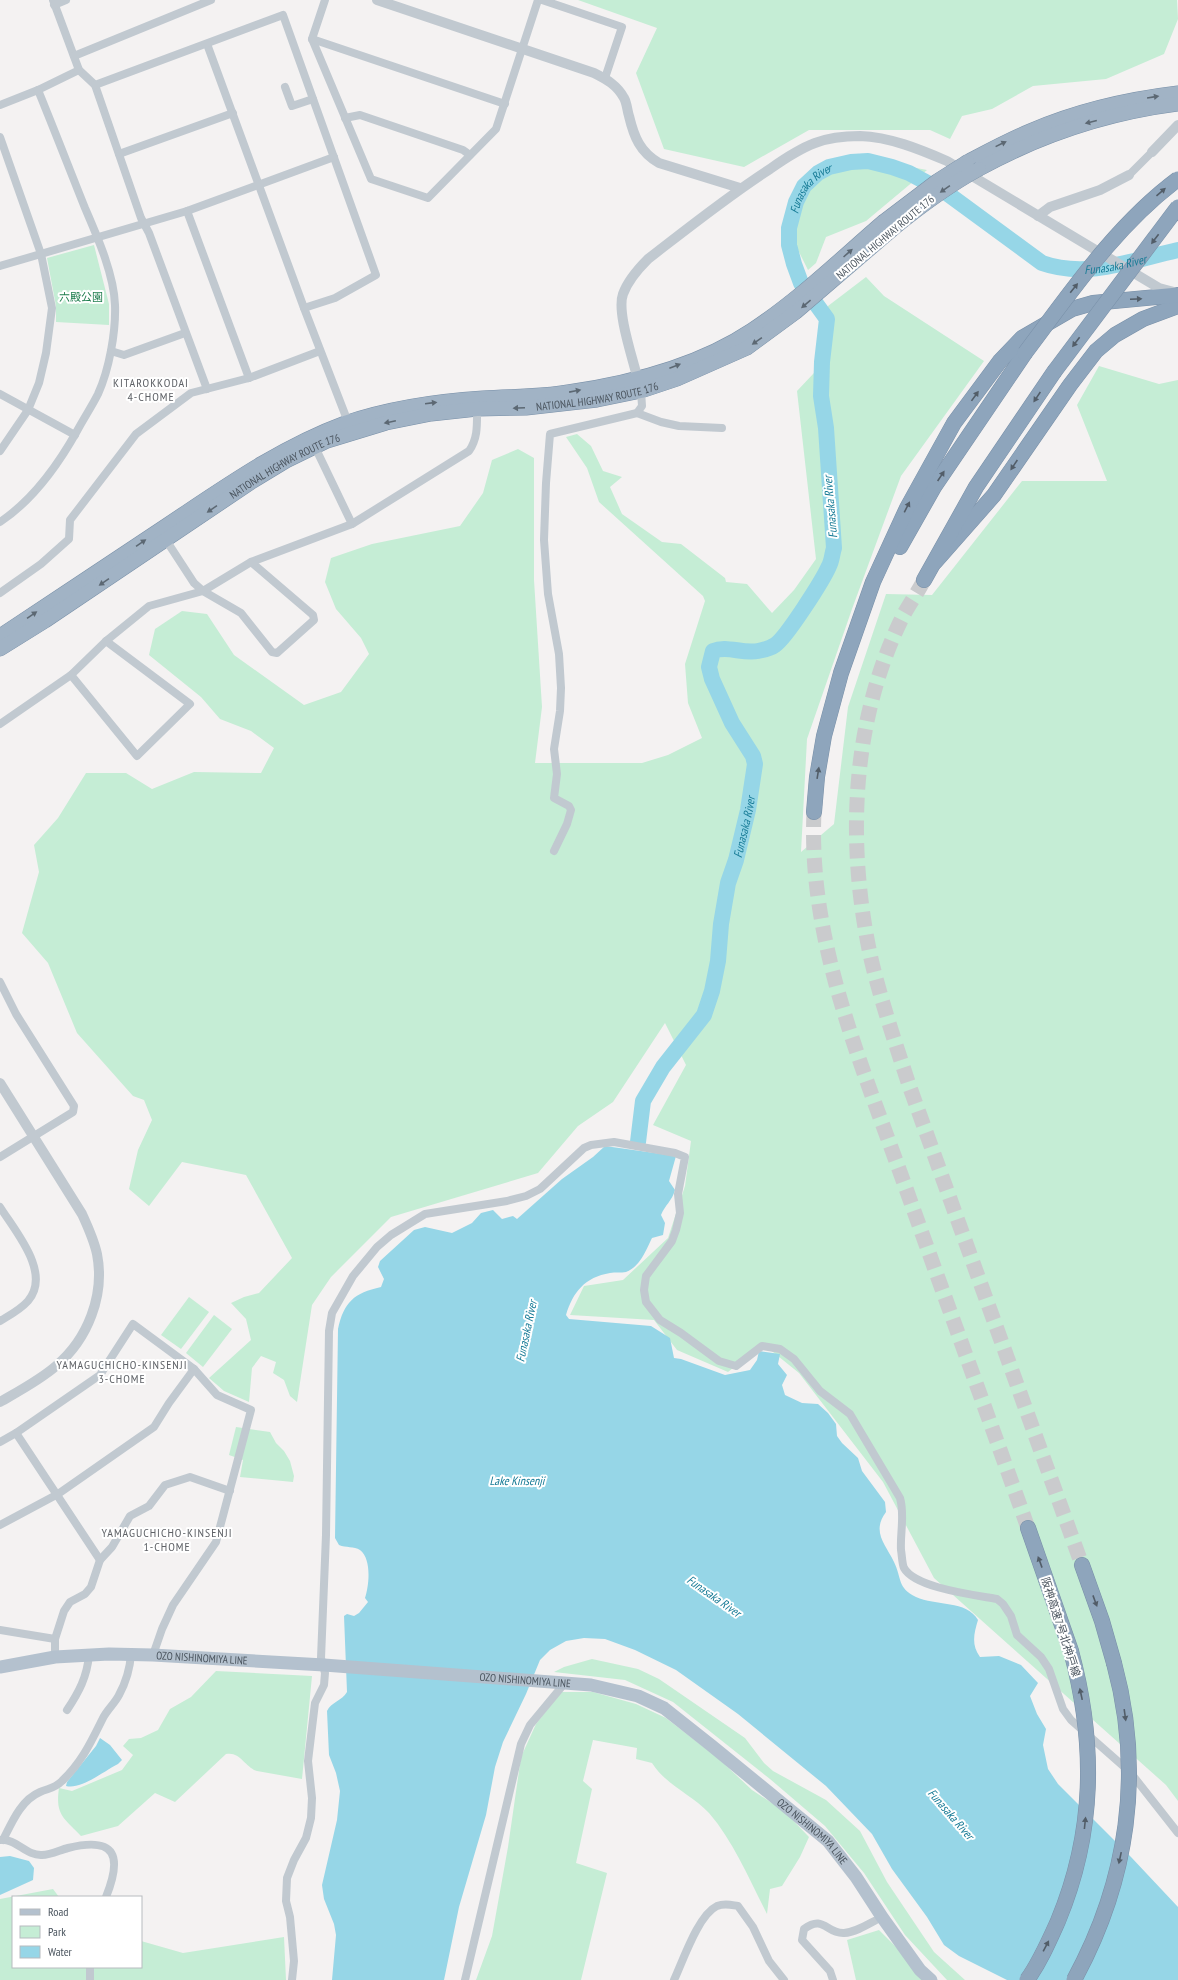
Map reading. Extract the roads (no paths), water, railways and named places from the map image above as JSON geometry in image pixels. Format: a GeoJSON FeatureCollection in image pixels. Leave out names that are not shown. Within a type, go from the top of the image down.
{"type":"FeatureCollection","features":[{"type":"Feature","properties":{"kind":"highway","name":"NATIONAL HIGHWAY ROUTE 176"},"geometry":{"type":"LineString","coordinates":[[0,636],[222,488],[279,453],[320,433],[348,422],[401,408],[430,403],[566,393],[677,379],[747,348],[889,225],[937,194],[973,165],[1043,137],[1128,107],[1178,93]]}},
{"type":"Feature","properties":{"kind":"highway","name":"NATIONAL HIGHWAY ROUTE 176"},"geometry":{"type":"LineString","coordinates":[[1128,107],[1178,104]]}},
{"type":"Feature","properties":{"kind":"highway"},"geometry":{"type":"LineString","coordinates":[[814,812],[817,777],[824,736],[841,673],[906,533],[1024,346],[1111,244],[1161,192],[1178,179]]}},
{"type":"Feature","properties":{"kind":"highway"},"geometry":{"type":"LineString","coordinates":[[924,580],[976,487],[1054,372],[1178,207]]}},
{"type":"Feature","properties":{"kind":"highway"},"geometry":{"type":"LineString","coordinates":[[1024,346],[1072,309],[1093,303],[1178,294]]}},
{"type":"Feature","properties":{"kind":"highway"},"geometry":{"type":"LineString","coordinates":[[934,562],[994,495],[1070,385],[1096,352],[1115,334],[1142,319],[1178,306]]}},
{"type":"Feature","properties":{"kind":"highway","name":"NATIONAL HIGHWAY ROUTE 176"},"geometry":{"type":"LineString","coordinates":[[0,649],[45,621],[253,481],[286,461],[315,447],[352,432],[386,423],[431,414],[477,409],[526,408],[571,404],[639,385]]}},
{"type":"Feature","properties":{"kind":"highway","name":"阪神高速7号北神戸線"},"geometry":{"type":"LineString","coordinates":[[1027,1980],[1050,1940],[1065,1903],[1078,1862],[1088,1797],[1088,1741],[1084,1711],[1071,1652],[1028,1528]]}},
{"type":"Feature","properties":{"kind":"highway"},"geometry":{"type":"LineString","coordinates":[[1074,1980],[1087,1956],[1104,1916],[1117,1874],[1124,1837],[1128,1801],[1129,1767],[1124,1711],[1114,1663],[1102,1621],[1082,1564]]}},
{"type":"Feature","properties":{"kind":"main road","name":"OZO NISHINOMIYA LINE"},"geometry":{"type":"LineString","coordinates":[[0,1667],[55,1657],[131,1654],[340,1666],[548,1683],[591,1685],[638,1696],[664,1708],[776,1797],[828,1841],[856,1877],[882,1917],[920,1970],[931,1980]]}},
{"type":"Feature","properties":{"kind":"street"},"geometry":{"type":"LineString","coordinates":[[66,0],[54,2],[79,70],[95,84],[145,225],[207,389]]}},
{"type":"Feature","properties":{"kind":"street"},"geometry":{"type":"LineString","coordinates":[[74,56],[211,0]]}},
{"type":"Feature","properties":{"kind":"street"},"geometry":{"type":"LineString","coordinates":[[325,0],[312,39],[371,179],[428,198],[496,129],[538,0]]}},
{"type":"Feature","properties":{"kind":"street"},"geometry":{"type":"LineString","coordinates":[[377,0],[605,78],[616,87],[625,100],[633,134],[644,152],[652,159],[659,163],[740,188]]}},
{"type":"Feature","properties":{"kind":"street"},"geometry":{"type":"LineString","coordinates":[[542,0],[622,27],[605,78]]}},
{"type":"Feature","properties":{"kind":"street"},"geometry":{"type":"LineString","coordinates":[[95,84],[208,44],[283,15],[376,275],[335,298],[304,308]]}},
{"type":"Feature","properties":{"kind":"street"},"geometry":{"type":"LineString","coordinates":[[312,39],[505,104]]}},
{"type":"Feature","properties":{"kind":"street"},"geometry":{"type":"LineString","coordinates":[[208,44],[304,308],[348,422]]}},
{"type":"Feature","properties":{"kind":"street"},"geometry":{"type":"LineString","coordinates":[[0,104],[38,90],[79,70]]}},
{"type":"Feature","properties":{"kind":"street"},"geometry":{"type":"LineString","coordinates":[[285,87],[292,106],[313,99]]}},
{"type":"Feature","properties":{"kind":"street"},"geometry":{"type":"LineString","coordinates":[[0,522],[12,514],[30,496],[55,467],[74,436],[99,393],[111,351],[115,328],[115,304],[111,280],[98,238],[38,90]]}},
{"type":"Feature","properties":{"kind":"street"},"geometry":{"type":"LineString","coordinates":[[119,154],[233,113]]}},
{"type":"Feature","properties":{"kind":"street"},"geometry":{"type":"LineString","coordinates":[[345,118],[360,115],[463,150],[470,155]]}},
{"type":"Feature","properties":{"kind":"street"},"geometry":{"type":"LineString","coordinates":[[1038,216],[1050,207],[1100,190],[1129,175],[1178,125]]}},
{"type":"Feature","properties":{"kind":"street"},"geometry":{"type":"LineString","coordinates":[[554,851],[567,824],[571,810],[568,806],[554,798],[556,774],[554,749],[562,688],[559,654],[548,594],[544,540],[546,483],[550,434],[637,412],[642,406],[639,385],[621,309],[622,295],[629,280],[648,259],[740,188],[796,152],[815,143],[860,136],[900,143],[921,149],[947,161],[1159,288],[1178,294]]}},
{"type":"Feature","properties":{"kind":"street"},"geometry":{"type":"LineString","coordinates":[[0,137],[41,254],[52,308],[46,354],[39,383],[28,410],[0,451]]}},
{"type":"Feature","properties":{"kind":"street"},"geometry":{"type":"LineString","coordinates":[[0,266],[145,225],[260,185],[334,157]]}},
{"type":"Feature","properties":{"kind":"street"},"geometry":{"type":"LineString","coordinates":[[187,211],[249,378]]}},
{"type":"Feature","properties":{"kind":"street"},"geometry":{"type":"LineString","coordinates":[[1145,279],[1166,286],[1178,287]]}},
{"type":"Feature","properties":{"kind":"street"},"geometry":{"type":"LineString","coordinates":[[111,351],[124,355],[185,333]]}},
{"type":"Feature","properties":{"kind":"street"},"geometry":{"type":"LineString","coordinates":[[0,593],[41,564],[69,540],[70,520],[136,434],[191,393],[249,378],[320,351]]}},
{"type":"Feature","properties":{"kind":"street"},"geometry":{"type":"LineString","coordinates":[[0,394],[74,436]]}},
{"type":"Feature","properties":{"kind":"street"},"geometry":{"type":"LineString","coordinates":[[0,724],[71,675],[106,641],[149,606],[203,591],[251,562],[352,524],[469,451],[474,444],[477,434],[477,409]]}},
{"type":"Feature","properties":{"kind":"street"},"geometry":{"type":"LineString","coordinates":[[637,412],[661,422],[679,426],[722,428]]}},
{"type":"Feature","properties":{"kind":"street"},"geometry":{"type":"LineString","coordinates":[[315,447],[352,524]]}},
{"type":"Feature","properties":{"kind":"street"},"geometry":{"type":"LineString","coordinates":[[166,540],[194,583],[203,591],[241,613],[272,652],[277,653],[314,620],[314,615],[251,562]]}},
{"type":"Feature","properties":{"kind":"street"},"geometry":{"type":"LineString","coordinates":[[71,675],[137,756],[190,704],[106,641]]}},
{"type":"Feature","properties":{"kind":"street"},"geometry":{"type":"LineString","coordinates":[[0,982],[16,1014],[74,1106],[73,1112],[0,1157]]}},
{"type":"Feature","properties":{"kind":"street"},"geometry":{"type":"LineString","coordinates":[[0,1083],[82,1214],[91,1233],[97,1254],[98,1288],[94,1309],[85,1332],[68,1355],[56,1367],[0,1402]]}},
{"type":"Feature","properties":{"kind":"street"},"geometry":{"type":"LineString","coordinates":[[292,1980],[294,1961],[290,1917],[286,1901],[287,1878],[294,1860],[306,1838],[311,1818],[312,1798],[308,1761],[315,1703],[324,1685],[324,1665],[321,1658],[326,1527],[329,1331],[332,1313],[353,1276],[377,1247],[391,1235],[425,1214],[508,1201],[526,1196],[540,1189],[584,1148],[591,1145],[614,1142],[675,1153],[685,1157],[678,1194],[680,1213],[672,1241],[646,1276],[644,1290],[648,1306],[660,1320],[681,1333],[719,1361],[736,1366],[762,1346],[780,1348],[794,1359],[820,1391],[850,1414],[900,1498],[903,1508],[901,1551],[904,1569],[916,1578],[933,1587],[997,1599],[1003,1604],[1011,1616],[1017,1635],[1041,1658],[1049,1669],[1063,1709],[1071,1720],[1130,1772],[1178,1833]]}},
{"type":"Feature","properties":{"kind":"street"},"geometry":{"type":"LineString","coordinates":[[0,1207],[35,1264],[37,1282],[29,1300],[21,1308],[0,1321]]}},
{"type":"Feature","properties":{"kind":"street"},"geometry":{"type":"LineString","coordinates":[[0,1442],[16,1433],[100,1375],[134,1324],[194,1369],[217,1395],[251,1410],[216,1542],[173,1605],[162,1629],[153,1655]]}},
{"type":"Feature","properties":{"kind":"street"},"geometry":{"type":"LineString","coordinates":[[0,1525],[58,1494],[154,1427],[169,1403],[194,1369]]}},
{"type":"Feature","properties":{"kind":"street"},"geometry":{"type":"LineString","coordinates":[[16,1433],[58,1494],[100,1560]]}},
{"type":"Feature","properties":{"kind":"street"},"geometry":{"type":"LineString","coordinates":[[55,1657],[55,1640],[64,1611],[70,1602],[85,1594],[91,1587],[100,1560],[112,1547],[130,1516],[149,1506],[165,1485],[190,1477],[230,1491]]}},
{"type":"Feature","properties":{"kind":"street"},"geometry":{"type":"LineString","coordinates":[[0,1630],[55,1640]]}},
{"type":"Feature","properties":{"kind":"street"},"geometry":{"type":"LineString","coordinates":[[106,1896],[114,1878],[116,1863],[114,1856],[108,1849],[98,1846],[85,1846],[43,1855],[34,1855],[10,1841],[2,1840],[19,1810],[34,1796],[52,1789],[62,1781],[83,1757],[94,1739],[104,1716],[119,1696],[130,1669],[131,1654]]}},
{"type":"Feature","properties":{"kind":"street"},"geometry":{"type":"LineString","coordinates":[[67,1710],[80,1690],[87,1671],[88,1655]]}},
{"type":"Feature","properties":{"kind":"street"},"geometry":{"type":"LineString","coordinates":[[465,1980],[521,1744],[530,1725],[564,1684]]}},
{"type":"Feature","properties":{"kind":"street"},"geometry":{"type":"LineString","coordinates":[[674,1980],[700,1925],[716,1907],[726,1904],[738,1906],[754,1927],[769,1961],[784,1980]]}},
{"type":"Feature","properties":{"kind":"street"},"geometry":{"type":"LineString","coordinates":[[833,1980],[830,1971],[802,1940],[804,1929],[812,1924],[823,1924],[833,1931],[843,1933],[853,1931],[882,1917]]}},
{"type":"Feature","properties":{"kind":"street"},"geometry":{"type":"LineString","coordinates":[[90,1968],[90,1980]]}},
{"type":"Feature","properties":{"kind":"water","name":"Lake Kinsenji"},"geometry":{"type":"Polygon","coordinates":[[[605,1146],[676,1156],[669,1181],[675,1190],[661,1215],[665,1223],[663,1235],[652,1238],[642,1258],[631,1270],[601,1275],[587,1282],[572,1299],[566,1315],[569,1319],[651,1326],[670,1338],[674,1358],[681,1359],[725,1375],[750,1370],[757,1360],[759,1351],[780,1354],[778,1364],[787,1375],[782,1385],[785,1395],[802,1403],[818,1404],[828,1413],[836,1424],[837,1436],[842,1443],[858,1458],[862,1471],[885,1502],[886,1512],[880,1526],[881,1538],[891,1556],[901,1582],[906,1590],[910,1594],[924,1600],[950,1604],[966,1609],[978,1620],[974,1643],[980,1657],[999,1656],[1021,1665],[1038,1683],[1030,1696],[1037,1714],[1046,1729],[1043,1745],[1048,1769],[1058,1784],[1131,1857],[1178,1907],[1178,1980],[1007,1980],[959,1956],[944,1945],[927,1917],[892,1869],[872,1834],[826,1786],[738,1714],[676,1670],[635,1650],[605,1639],[584,1638],[566,1641],[550,1650],[540,1660],[526,1694],[503,1742],[495,1767],[486,1815],[459,1907],[444,1980],[332,1980],[336,1935],[334,1924],[324,1899],[322,1885],[337,1820],[340,1791],[336,1773],[329,1755],[327,1711],[347,1692],[344,1616],[347,1614],[354,1616],[359,1613],[368,1602],[365,1598],[368,1587],[368,1566],[364,1554],[355,1548],[339,1545],[335,1538],[338,1329],[340,1320],[347,1305],[352,1300],[364,1292],[381,1287],[384,1279],[378,1267],[380,1261],[414,1230],[425,1227],[452,1233],[472,1223],[481,1213],[493,1210],[502,1219],[513,1216],[517,1219],[562,1179],[593,1157],[605,1146]]]}},
{"type":"Feature","properties":{"kind":"water"},"geometry":{"type":"Polygon","coordinates":[[[100,1738],[110,1745],[122,1760],[118,1764],[85,1783],[66,1786],[67,1782],[96,1746],[100,1738]]]}},
{"type":"Feature","properties":{"kind":"water"},"geometry":{"type":"Polygon","coordinates":[[[10,1856],[29,1861],[34,1868],[33,1880],[0,1895],[0,1857],[10,1856]]]}},
{"type":"Feature","properties":{"kind":"waterway","name":"Funasaka River"},"geometry":{"type":"LineString","coordinates":[[638,1142],[643,1101],[663,1067],[704,1015],[712,991],[718,961],[721,924],[728,883],[736,860],[748,810],[755,764],[753,756],[732,723],[712,679],[709,667],[713,651],[718,649],[729,649],[752,652],[775,645],[795,621],[820,583],[830,564],[834,548],[826,428],[821,396],[822,362],[827,319],[801,283],[789,245],[789,228],[796,202],[804,186],[818,173],[829,167],[851,162],[868,161],[892,167],[909,173],[948,194],[1042,263],[1059,267],[1093,269],[1127,263],[1178,250]]}},
{"type":"Feature","properties":{"kind":"tunnel"},"geometry":{"type":"LineString","coordinates":[[924,580],[904,614],[886,655],[873,698],[863,741],[858,786],[856,830],[858,875],[864,919],[876,978],[909,1085],[1082,1565]]}},
{"type":"Feature","properties":{"kind":"tunnel"},"geometry":{"type":"LineString","coordinates":[[814,812],[814,860],[819,908],[841,1001],[871,1093],[1028,1528]]}},
{"type":"Feature","properties":{"kind":"district","name":"KITAROKKODAI 4-CHOME"},"geometry":{"type":"Point","coordinates":[151,389]}},
{"type":"Feature","properties":{"kind":"district","name":"YAMAGUCHICHO-KINSENJI 3-CHOME"},"geometry":{"type":"Point","coordinates":[122,1371]}},
{"type":"Feature","properties":{"kind":"district","name":"YAMAGUCHICHO-KINSENJI 1-CHOME"},"geometry":{"type":"Point","coordinates":[167,1539]}},
{"type":"Feature","properties":{"kind":"park label","name":"六殿公園"},"geometry":{"type":"Point","coordinates":[81,297]}}]}
